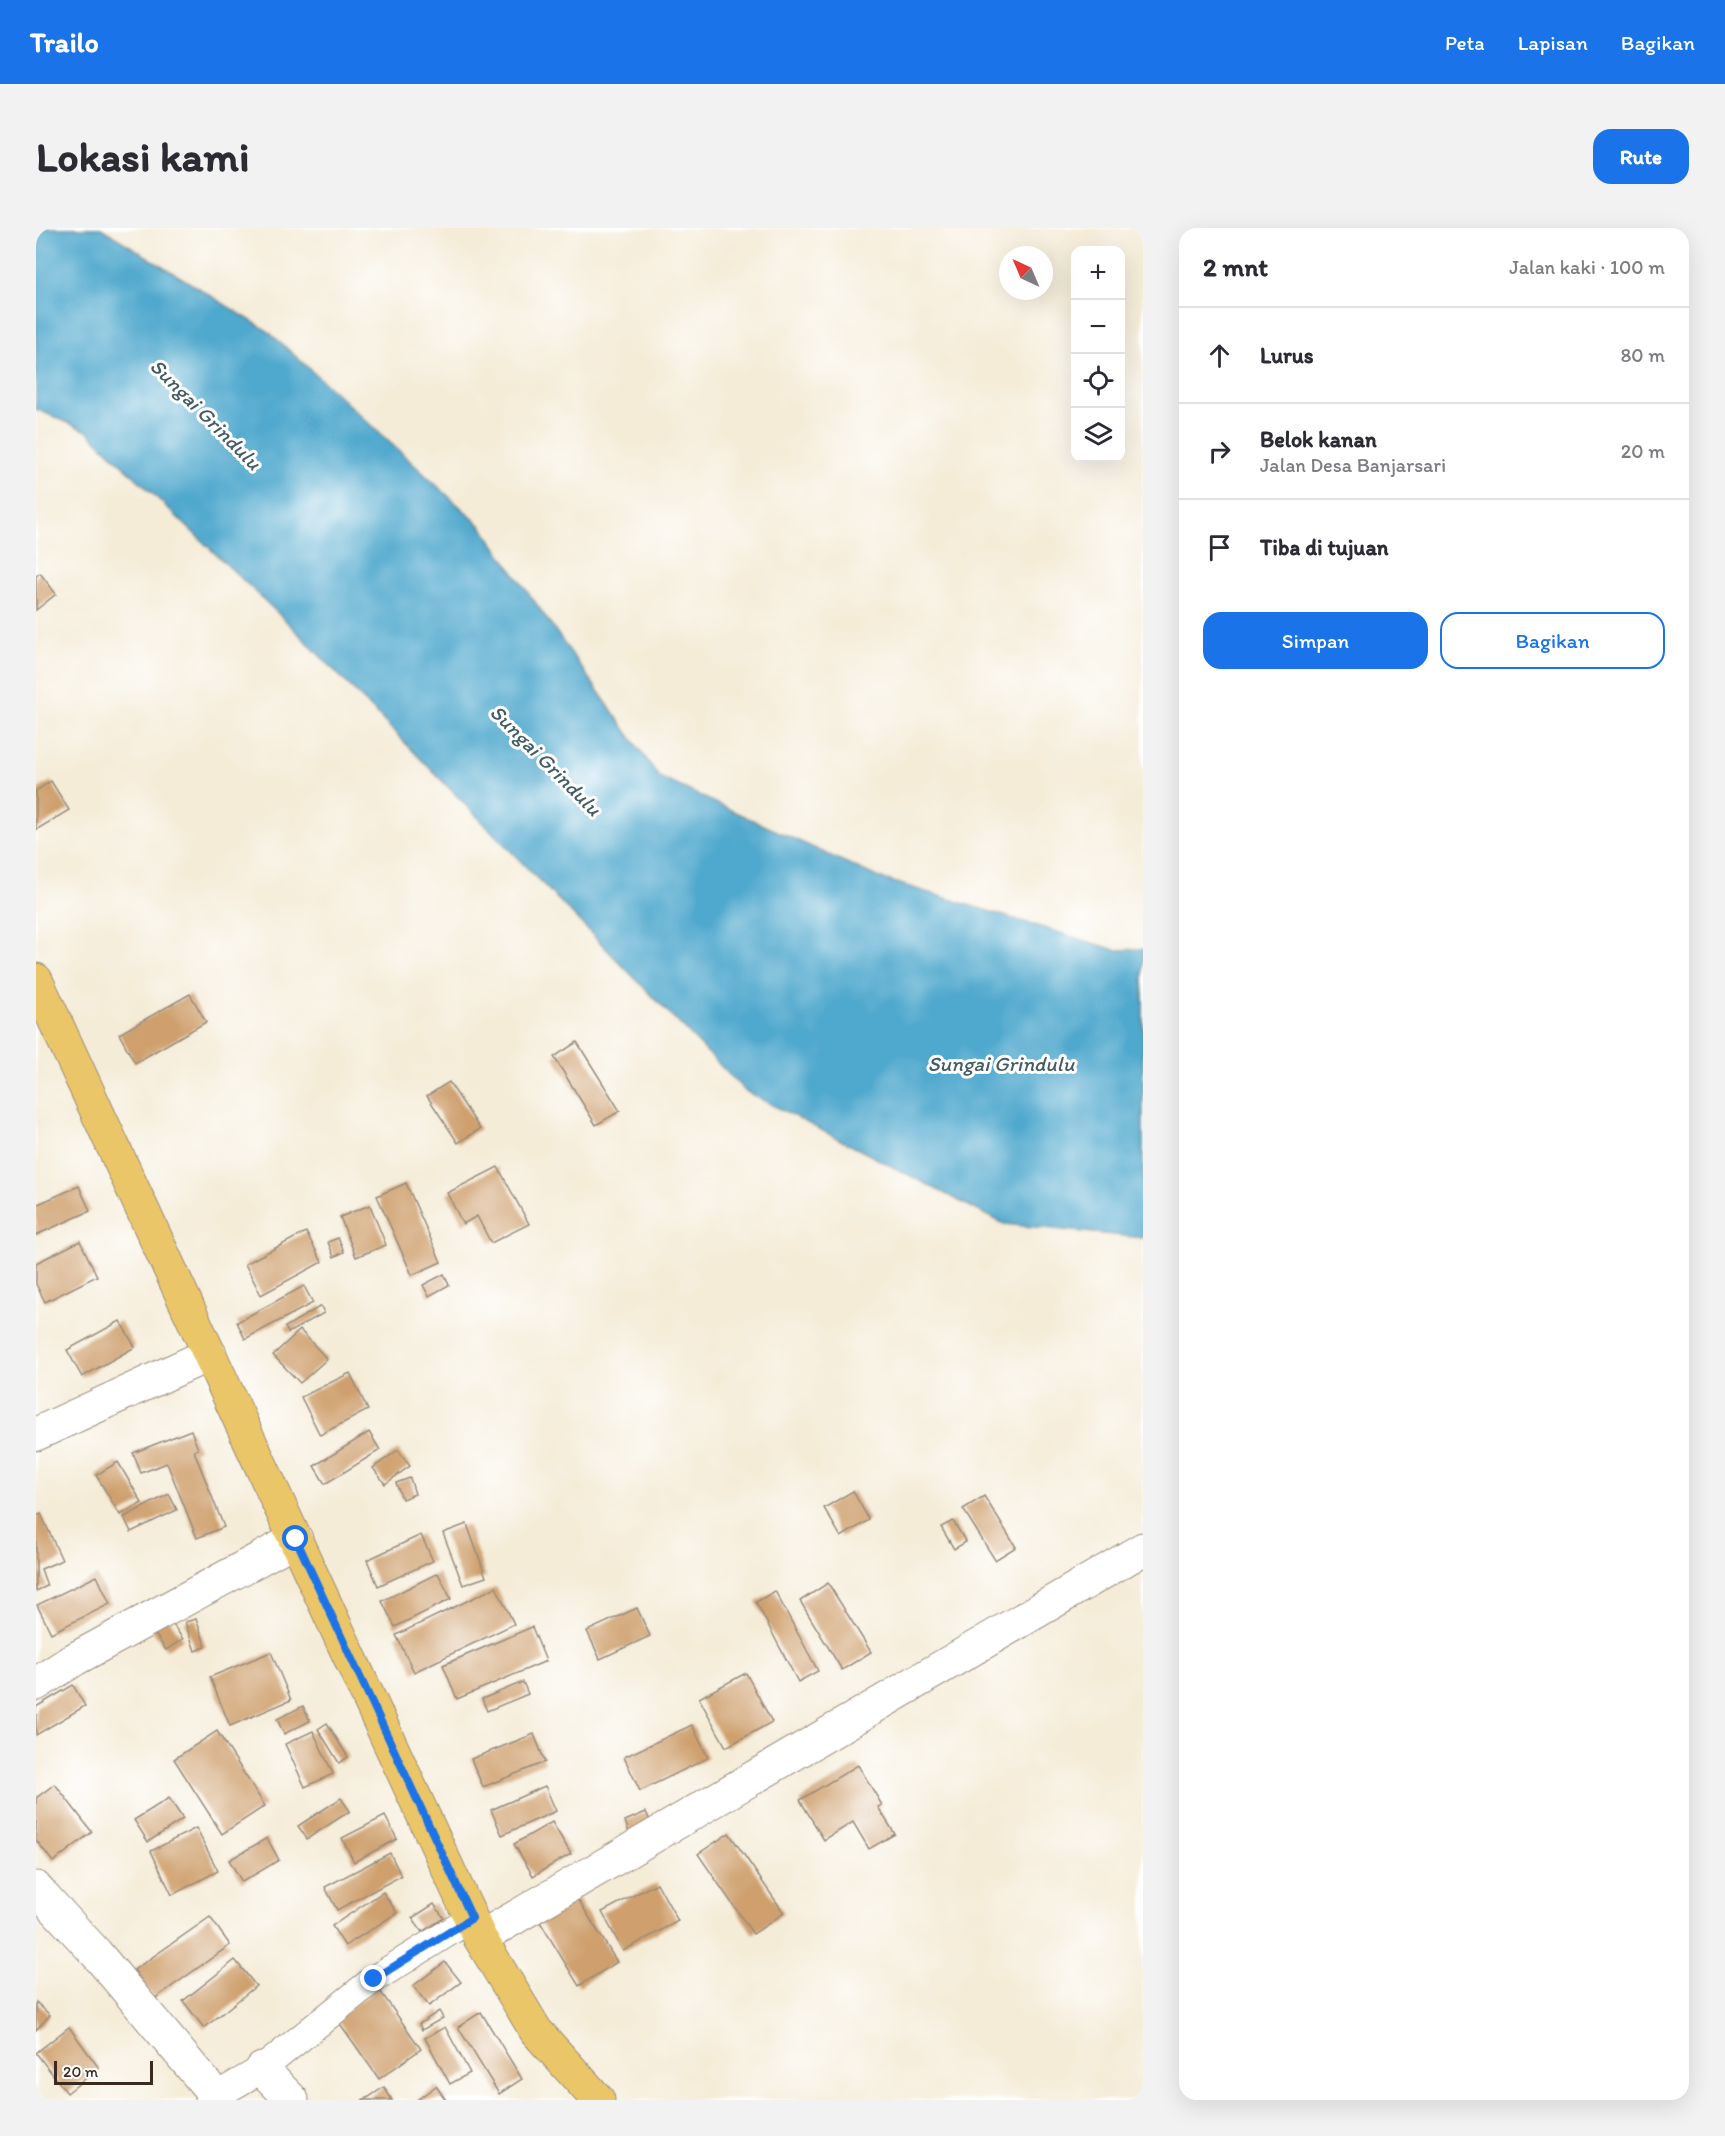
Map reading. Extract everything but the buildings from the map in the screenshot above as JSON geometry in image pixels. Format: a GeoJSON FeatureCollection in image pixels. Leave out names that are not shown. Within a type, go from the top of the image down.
{"type":"FeatureCollection","features":[{"type":"Feature","properties":{"kind":"main road"},"geometry":{"type":"LineString","coordinates":[[36,980],[476,1928],[536,2031],[586,2096]]}},
{"type":"Feature","properties":{"kind":"street"},"geometry":{"type":"LineString","coordinates":[[36,1434],[210,1354]]}},
{"type":"Feature","properties":{"kind":"street"},"geometry":{"type":"LineString","coordinates":[[36,1684],[75,1659],[296,1539]]}},
{"type":"Feature","properties":{"kind":"street"},"geometry":{"type":"LineString","coordinates":[[36,1888],[96,1953],[213,2098],[262,2068],[374,1979],[476,1928],[1143,1550]]}},
{"type":"Feature","properties":{"kind":"street"},"geometry":{"type":"LineString","coordinates":[[262,2068],[292,2100]]}},
{"type":"Feature","properties":{"kind":"water","name":"Sungai Grindulu"},"geometry":{"type":"Polygon","coordinates":[[[36,228],[101,228],[268,331],[481,526],[659,777],[877,877],[1116,950],[1143,949],[1143,1238],[1004,1224],[745,1091],[287,622],[87,431],[36,409],[36,228]]]}},
{"type":"Feature","properties":{"kind":"route"},"geometry":{"type":"LineString","coordinates":[[296,1539],[472,1918],[374,1979]]}}]}
